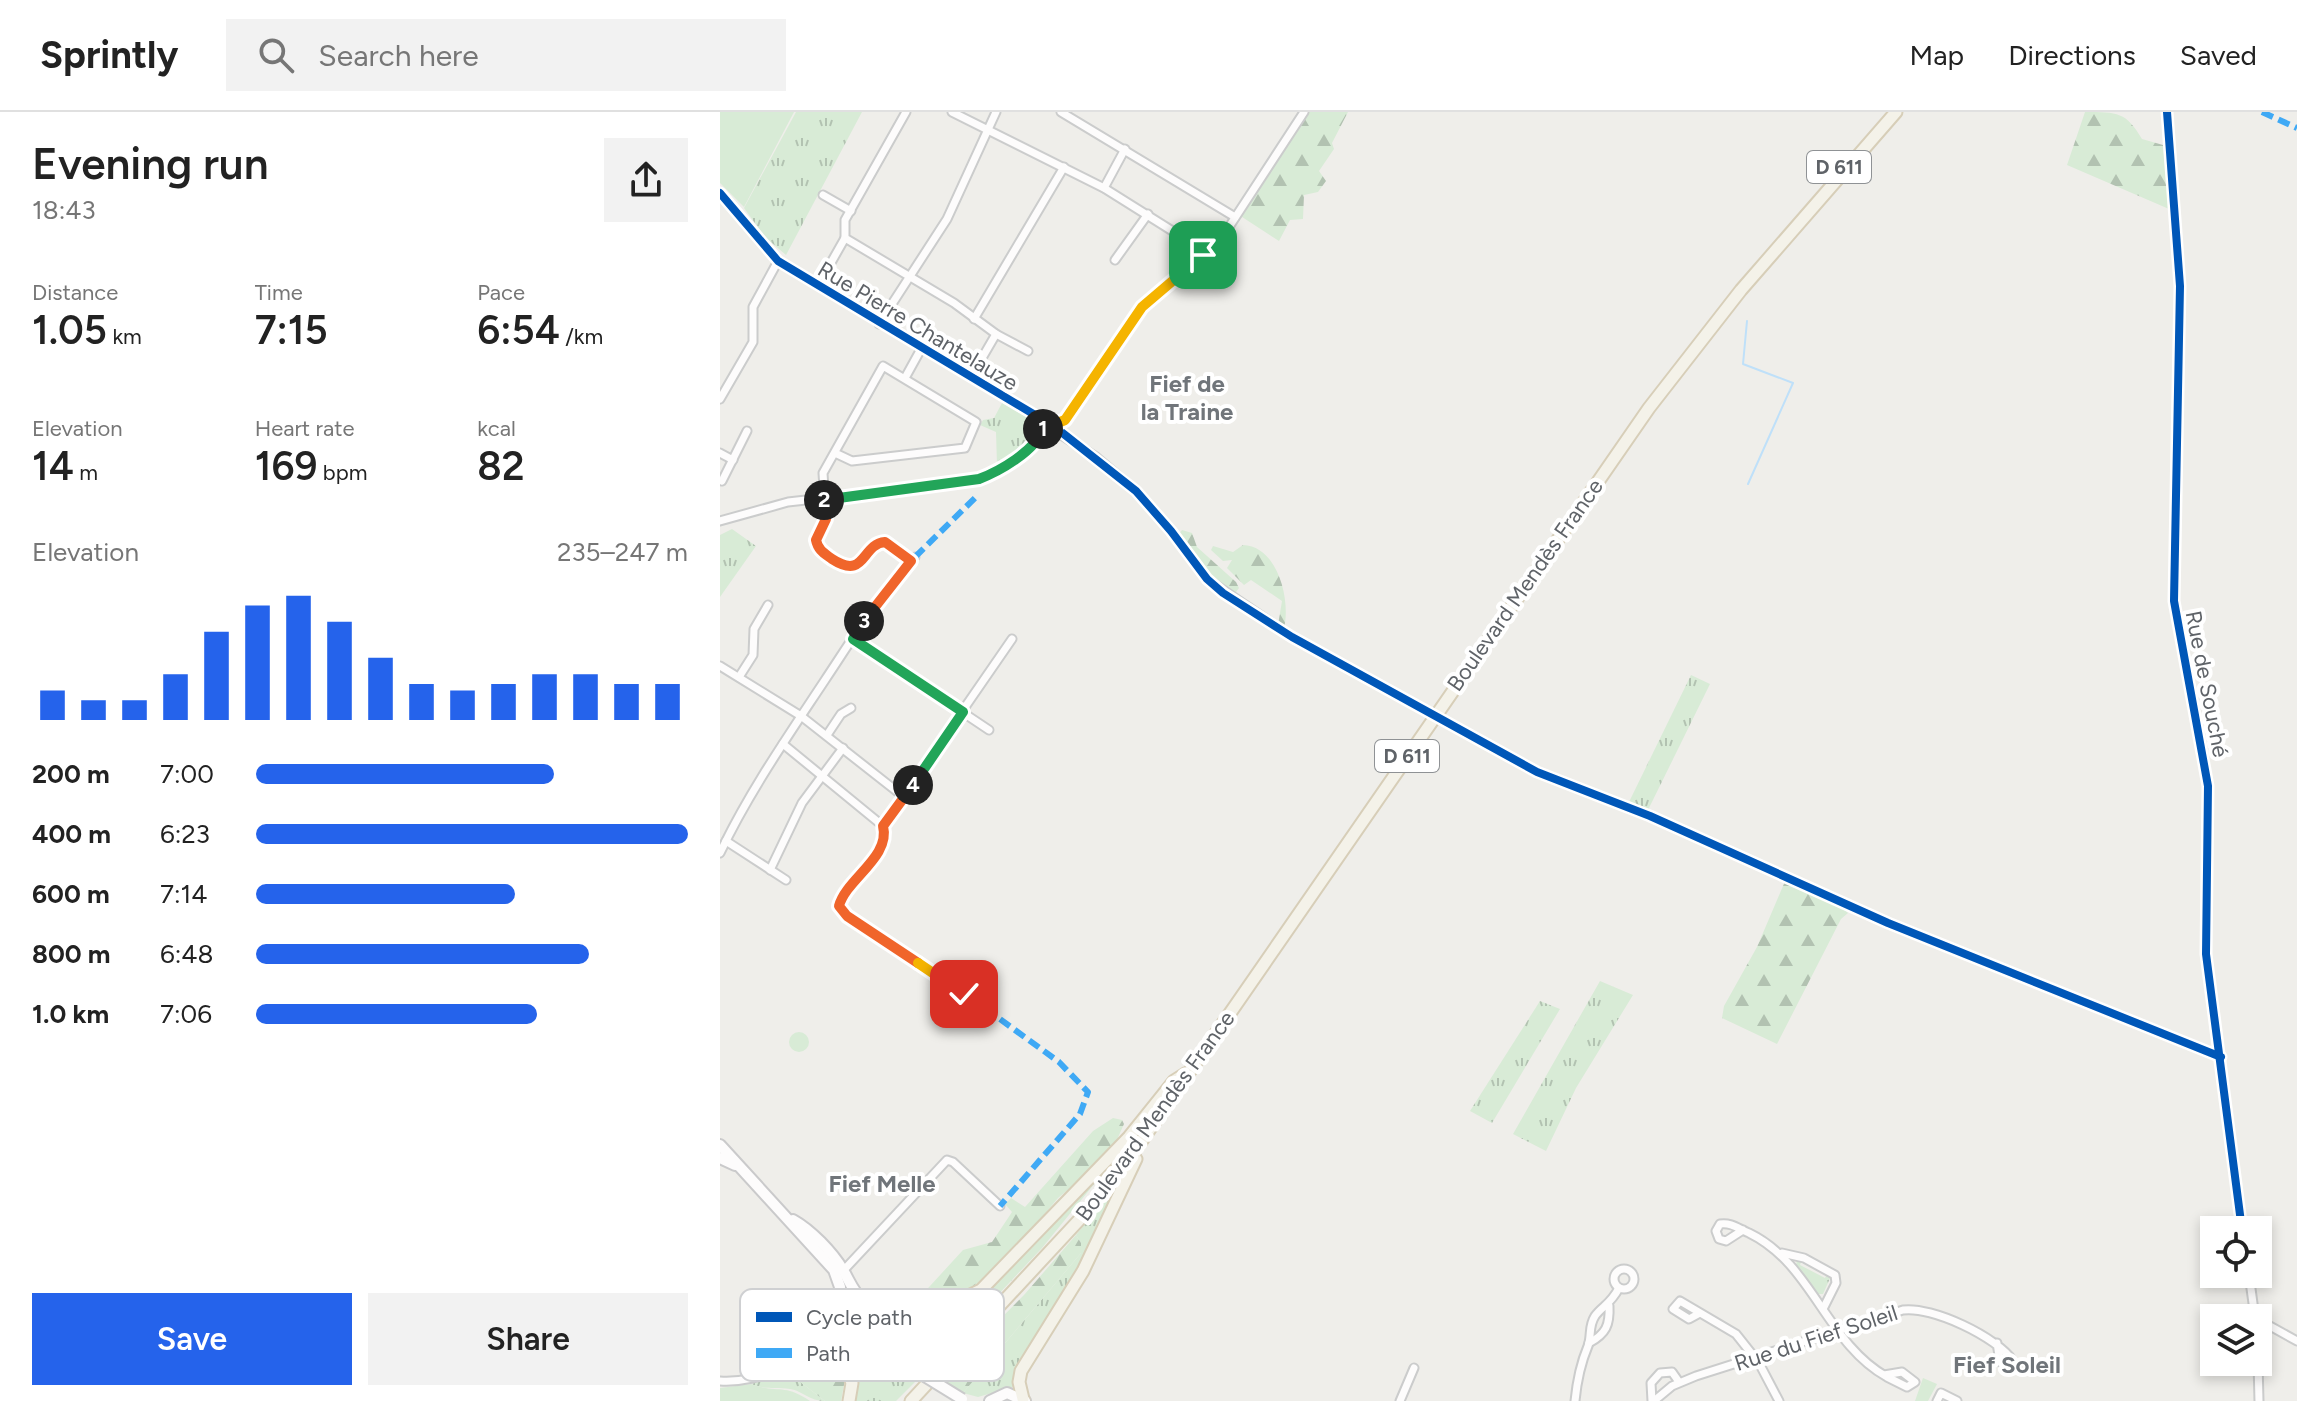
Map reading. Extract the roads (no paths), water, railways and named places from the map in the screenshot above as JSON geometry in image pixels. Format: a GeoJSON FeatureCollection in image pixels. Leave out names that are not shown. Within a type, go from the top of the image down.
{"type":"FeatureCollection","features":[{"type":"Feature","properties":{"kind":"main road","name":"Boulevard Mendès France"},"geometry":{"type":"LineString","coordinates":[[1004,1296],[1076,1216],[1185,1074],[1645,405],[1789,223],[1889,112]]}},
{"type":"Feature","properties":{"kind":"main road","name":"Boulevard Mendès France"},"geometry":{"type":"LineString","coordinates":[[1004,1300],[1080,1219],[1172,1101],[1649,408],[1741,290],[1896,112]]}},
{"type":"Feature","properties":{"kind":"main road"},"geometry":{"type":"LineString","coordinates":[[982,1289],[1129,1137],[1174,1081],[1185,1074]]}},
{"type":"Feature","properties":{"kind":"main road"},"geometry":{"type":"LineString","coordinates":[[1024,1400],[1019,1382],[1021,1371],[1083,1271],[1125,1177],[1173,1106],[1172,1101]]}},
{"type":"Feature","properties":{"kind":"main road"},"geometry":{"type":"LineString","coordinates":[[720,1145],[735,1165],[789,1218],[837,1275],[837,1289]]}},
{"type":"Feature","properties":{"kind":"main road"},"geometry":{"type":"LineString","coordinates":[[720,1158],[735,1165]]}},
{"type":"Feature","properties":{"kind":"main road"},"geometry":{"type":"LineString","coordinates":[[789,1218],[806,1228],[843,1271],[852,1289]]}},
{"type":"Feature","properties":{"kind":"main road"},"geometry":{"type":"LineString","coordinates":[[849,1401],[851,1381]]}},
{"type":"Feature","properties":{"kind":"main road","name":"D 611"},"geometry":{"type":"LineString","coordinates":[[904,1401],[926,1381]]}},
{"type":"Feature","properties":{"kind":"main road","name":"D 611"},"geometry":{"type":"LineString","coordinates":[[911,1401],[928,1381]]}},
{"type":"Feature","properties":{"kind":"main road"},"geometry":{"type":"LineString","coordinates":[[933,1381],[964,1400]]}},
{"type":"Feature","properties":{"kind":"main road"},"geometry":{"type":"LineString","coordinates":[[989,1401],[1007,1393],[1024,1400]]}},
{"type":"Feature","properties":{"kind":"street"},"geometry":{"type":"LineString","coordinates":[[824,275],[845,238],[843,226],[906,112]]}},
{"type":"Feature","properties":{"kind":"street"},"geometry":{"type":"LineString","coordinates":[[952,112],[1104,188],[1182,237]]}},
{"type":"Feature","properties":{"kind":"street"},"geometry":{"type":"LineString","coordinates":[[879,324],[947,219],[996,112]]}},
{"type":"Feature","properties":{"kind":"street"},"geometry":{"type":"LineString","coordinates":[[1061,112],[1235,217]]}},
{"type":"Feature","properties":{"kind":"street"},"geometry":{"type":"LineString","coordinates":[[720,521],[774,504],[979,479],[1001,469],[1036,441],[1043,427],[1065,420],[1142,307],[1211,247],[1235,217],[1304,112]]}},
{"type":"Feature","properties":{"kind":"street","name":"Rue de Souché"},"geometry":{"type":"LineString","coordinates":[[2167,112],[2180,286],[2174,601],[2208,786],[2206,954],[2240,1216]]}},
{"type":"Feature","properties":{"kind":"street"},"geometry":{"type":"LineString","coordinates":[[1104,188],[1125,149]]}},
{"type":"Feature","properties":{"kind":"street"},"geometry":{"type":"LineString","coordinates":[[974,319],[1064,167]]}},
{"type":"Feature","properties":{"kind":"street","name":"Rue Pierre Chantelauze"},"geometry":{"type":"LineString","coordinates":[[720,193],[778,261],[1035,415],[1043,427]]}},
{"type":"Feature","properties":{"kind":"street"},"geometry":{"type":"LineString","coordinates":[[823,195],[851,211]]}},
{"type":"Feature","properties":{"kind":"street"},"geometry":{"type":"LineString","coordinates":[[1115,260],[1148,214]]}},
{"type":"Feature","properties":{"kind":"street"},"geometry":{"type":"LineString","coordinates":[[845,238],[1028,351]]}},
{"type":"Feature","properties":{"kind":"street"},"geometry":{"type":"LineString","coordinates":[[720,399],[753,342],[753,307],[778,261]]}},
{"type":"Feature","properties":{"kind":"street"},"geometry":{"type":"LineString","coordinates":[[971,377],[996,334]]}},
{"type":"Feature","properties":{"kind":"street"},"geometry":{"type":"LineString","coordinates":[[905,378],[921,349]]}},
{"type":"Feature","properties":{"kind":"street"},"geometry":{"type":"LineString","coordinates":[[720,853],[801,716],[913,559],[885,542],[875,545],[863,560],[853,566],[842,565],[822,552],[816,540],[826,519],[823,473],[883,366],[976,422],[965,448],[852,461],[835,453]]}},
{"type":"Feature","properties":{"kind":"street"},"geometry":{"type":"LineString","coordinates":[[1052,426],[1136,491],[1207,579],[1285,632]]}},
{"type":"Feature","properties":{"kind":"street"},"geometry":{"type":"LineString","coordinates":[[722,481],[747,431]]}},
{"type":"Feature","properties":{"kind":"street"},"geometry":{"type":"LineString","coordinates":[[720,453],[733,460]]}},
{"type":"Feature","properties":{"kind":"street"},"geometry":{"type":"LineString","coordinates":[[739,677],[753,655],[754,629],[768,605]]}},
{"type":"Feature","properties":{"kind":"street"},"geometry":{"type":"LineString","coordinates":[[853,639],[989,730]]}},
{"type":"Feature","properties":{"kind":"street"},"geometry":{"type":"LineString","coordinates":[[971,998],[842,912],[843,896],[883,843],[883,826],[1012,639]]}},
{"type":"Feature","properties":{"kind":"street"},"geometry":{"type":"LineString","coordinates":[[720,666],[801,716],[904,797]]}},
{"type":"Feature","properties":{"kind":"street"},"geometry":{"type":"LineString","coordinates":[[827,735],[841,714],[851,708]]}},
{"type":"Feature","properties":{"kind":"street"},"geometry":{"type":"LineString","coordinates":[[783,744],[883,826]]}},
{"type":"Feature","properties":{"kind":"street"},"geometry":{"type":"LineString","coordinates":[[770,870],[793,818],[843,748]]}},
{"type":"Feature","properties":{"kind":"street"},"geometry":{"type":"LineString","coordinates":[[726,841],[786,880]]}},
{"type":"Feature","properties":{"kind":"street"},"geometry":{"type":"LineString","coordinates":[[843,1271],[947,1160],[953,1162],[1000,1206]]}},
{"type":"Feature","properties":{"kind":"street"},"geometry":{"type":"LineString","coordinates":[[1743,1230],[1782,1253],[1804,1258],[1835,1275],[1836,1283],[1824,1307]]}},
{"type":"Feature","properties":{"kind":"street"},"geometry":{"type":"LineString","coordinates":[[1782,1253],[1858,1356],[1884,1375]]}},
{"type":"Feature","properties":{"kind":"street"},"geometry":{"type":"LineString","coordinates":[[1575,1401],[1579,1364],[1589,1343],[1588,1329],[1597,1313],[1609,1306],[1619,1288]]}},
{"type":"Feature","properties":{"kind":"street"},"geometry":{"type":"LineString","coordinates":[[1589,1343],[1601,1337],[1611,1320],[1609,1306]]}},
{"type":"Feature","properties":{"kind":"street","name":"Rue du Fief Soleil"},"geometry":{"type":"LineString","coordinates":[[1679,1382],[1672,1372],[1660,1373],[1651,1383],[1653,1401],[1679,1382],[1903,1310],[1919,1309],[1997,1343]]}},
{"type":"Feature","properties":{"kind":"street"},"geometry":{"type":"LineString","coordinates":[[1700,1313],[1736,1334],[1754,1357],[1779,1401]]}},
{"type":"Feature","properties":{"kind":"street"},"geometry":{"type":"LineString","coordinates":[[2272,1327],[2297,1341]]}},
{"type":"Feature","properties":{"kind":"street"},"geometry":{"type":"LineString","coordinates":[[1400,1401],[1414,1368]]}},
{"type":"Feature","properties":{"kind":"street"},"geometry":{"type":"LineString","coordinates":[[2258,1376],[2259,1401]]}},
{"type":"Feature","properties":{"kind":"street"},"geometry":{"type":"LineString","coordinates":[[720,1381],[740,1379]]}},
{"type":"Feature","properties":{"kind":"street"},"geometry":{"type":"LineString","coordinates":[[1937,1401],[1941,1393],[1957,1401]]}},
{"type":"Feature","properties":{"kind":"waterway"},"geometry":{"type":"LineString","coordinates":[[1747,321],[1743,364],[1793,383],[1748,484]]}},
{"type":"Feature","properties":{"kind":"district","name":"Fief de la Traine"},"geometry":{"type":"Point","coordinates":[1187,397]}},
{"type":"Feature","properties":{"kind":"district","name":"Fief Melle"},"geometry":{"type":"Point","coordinates":[882,1183]}},
{"type":"Feature","properties":{"kind":"district","name":"Fief Soleil"},"geometry":{"type":"Point","coordinates":[2007,1364]}}]}
